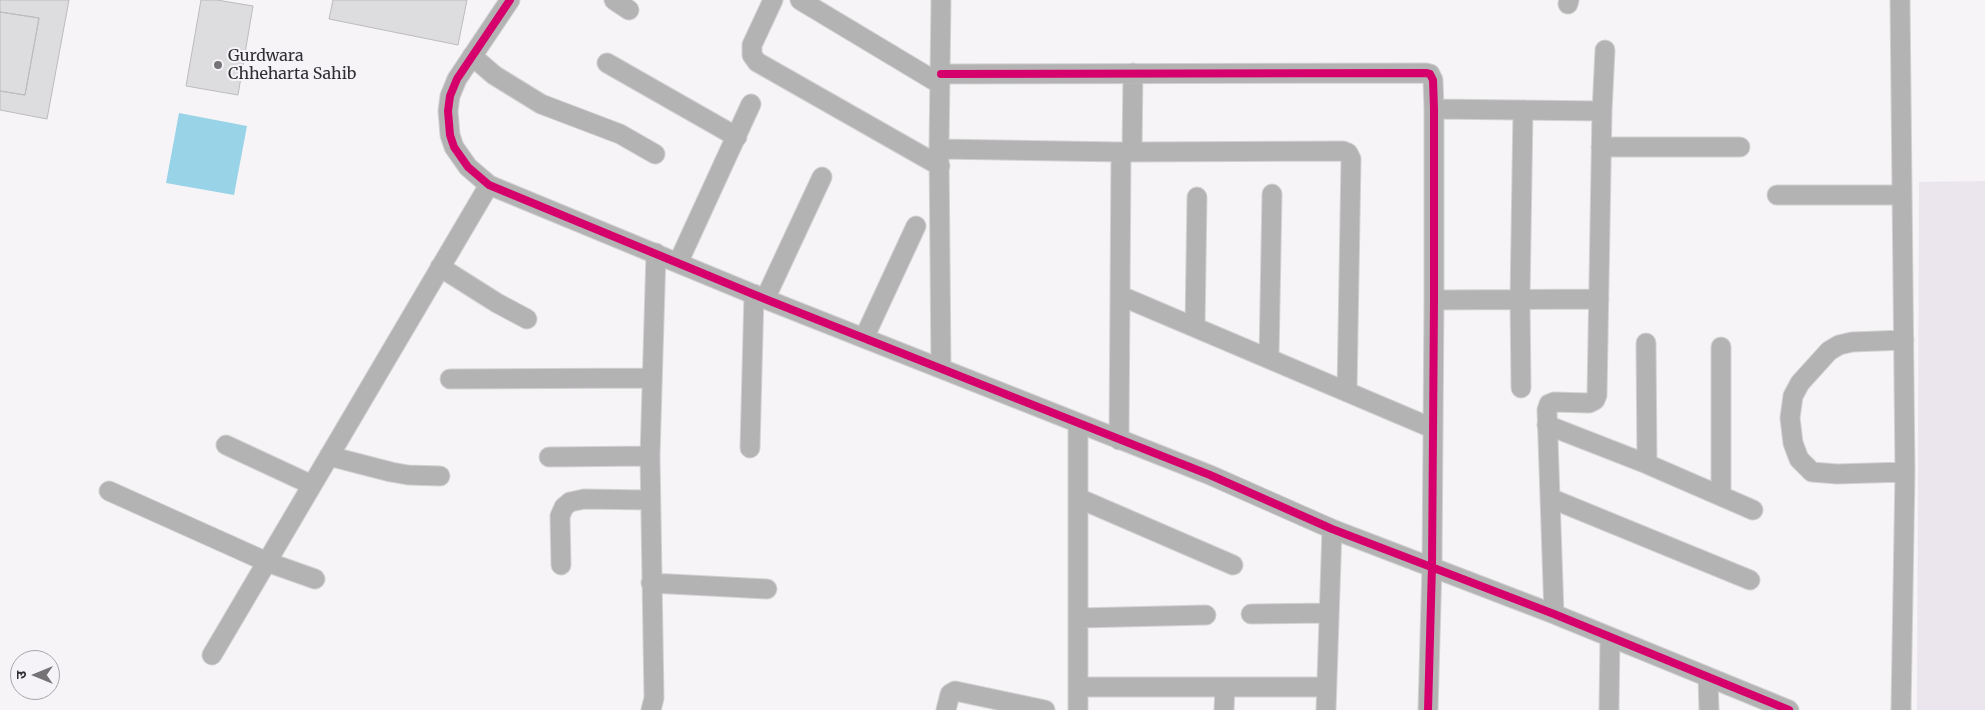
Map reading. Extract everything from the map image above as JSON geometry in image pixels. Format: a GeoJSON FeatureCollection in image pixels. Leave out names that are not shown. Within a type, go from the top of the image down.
{"type":"FeatureCollection","features":[{"type":"Feature","properties":{"kind":"street"},"geometry":{"type":"LineString","coordinates":[[510,0],[472,56],[450,96],[448,111],[450,135],[461,159],[477,176],[489,184],[678,263],[1210,475],[1332,529],[1554,614],[1789,710]]}},
{"type":"Feature","properties":{"kind":"street"},"geometry":{"type":"LineString","coordinates":[[773,0],[752,45],[752,55],[758,62],[940,158],[1126,152],[1342,151],[1348,153],[1351,160],[1347,392]]}},
{"type":"Feature","properties":{"kind":"street"},"geometry":{"type":"LineString","coordinates":[[800,0],[941,79],[1132,73],[1430,74],[1433,80],[1434,109],[1434,300],[1432,566],[1428,710]]}},
{"type":"Feature","properties":{"kind":"street"},"geometry":{"type":"LineString","coordinates":[[941,0],[941,368]]}},
{"type":"Feature","properties":{"kind":"street"},"geometry":{"type":"LineString","coordinates":[[1900,0],[1905,472],[1901,710]]}},
{"type":"Feature","properties":{"kind":"street"},"geometry":{"type":"LineString","coordinates":[[1554,614],[1547,410],[1549,404],[1554,402],[1589,403],[1595,400],[1597,395],[1604,50]]}},
{"type":"Feature","properties":{"kind":"street"},"geometry":{"type":"LineString","coordinates":[[472,56],[494,76],[541,104],[620,134],[654,154]]}},
{"type":"Feature","properties":{"kind":"street"},"geometry":{"type":"LineString","coordinates":[[607,63],[737,137]]}},
{"type":"Feature","properties":{"kind":"street"},"geometry":{"type":"LineString","coordinates":[[1119,440],[1126,152],[1132,73]]}},
{"type":"Feature","properties":{"kind":"street"},"geometry":{"type":"LineString","coordinates":[[678,263],[751,104]]}},
{"type":"Feature","properties":{"kind":"street"},"geometry":{"type":"LineString","coordinates":[[1434,109],[1602,111]]}},
{"type":"Feature","properties":{"kind":"street"},"geometry":{"type":"LineString","coordinates":[[1522,388],[1520,299],[1523,110]]}},
{"type":"Feature","properties":{"kind":"street"},"geometry":{"type":"LineString","coordinates":[[1601,147],[1740,147]]}},
{"type":"Feature","properties":{"kind":"street"},"geometry":{"type":"LineString","coordinates":[[750,448],[760,296],[822,177]]}},
{"type":"Feature","properties":{"kind":"street"},"geometry":{"type":"LineString","coordinates":[[212,655],[489,184]]}},
{"type":"Feature","properties":{"kind":"street"},"geometry":{"type":"LineString","coordinates":[[1269,358],[1272,194]]}},
{"type":"Feature","properties":{"kind":"street"},"geometry":{"type":"LineString","coordinates":[[1777,195],[1902,195]]}},
{"type":"Feature","properties":{"kind":"street"},"geometry":{"type":"LineString","coordinates":[[1195,327],[1197,197]]}},
{"type":"Feature","properties":{"kind":"street"},"geometry":{"type":"LineString","coordinates":[[864,338],[916,226]]}},
{"type":"Feature","properties":{"kind":"street"},"geometry":{"type":"LineString","coordinates":[[652,710],[654,698],[650,456],[656,253]]}},
{"type":"Feature","properties":{"kind":"street"},"geometry":{"type":"LineString","coordinates":[[440,267],[496,303],[527,319]]}},
{"type":"Feature","properties":{"kind":"street"},"geometry":{"type":"LineString","coordinates":[[1121,296],[1432,428]]}},
{"type":"Feature","properties":{"kind":"street"},"geometry":{"type":"LineString","coordinates":[[1434,300],[1600,299]]}},
{"type":"Feature","properties":{"kind":"street"},"geometry":{"type":"LineString","coordinates":[[1904,340],[1852,342],[1839,345],[1829,351],[1800,383],[1793,396],[1790,418],[1793,444],[1799,459],[1812,472],[1837,474],[1905,472]]}},
{"type":"Feature","properties":{"kind":"street"},"geometry":{"type":"LineString","coordinates":[[1646,343],[1647,464]]}},
{"type":"Feature","properties":{"kind":"street"},"geometry":{"type":"LineString","coordinates":[[1721,346],[1721,495]]}},
{"type":"Feature","properties":{"kind":"street"},"geometry":{"type":"LineString","coordinates":[[450,379],[652,378]]}},
{"type":"Feature","properties":{"kind":"street"},"geometry":{"type":"LineString","coordinates":[[1078,422],[1078,710]]}},
{"type":"Feature","properties":{"kind":"street"},"geometry":{"type":"LineString","coordinates":[[1548,425],[1647,464],[1753,510]]}},
{"type":"Feature","properties":{"kind":"street"},"geometry":{"type":"LineString","coordinates":[[226,445],[312,484]]}},
{"type":"Feature","properties":{"kind":"street"},"geometry":{"type":"LineString","coordinates":[[329,456],[391,472],[440,476]]}},
{"type":"Feature","properties":{"kind":"street"},"geometry":{"type":"LineString","coordinates":[[549,457],[650,456]]}},
{"type":"Feature","properties":{"kind":"street"},"geometry":{"type":"LineString","coordinates":[[109,491],[267,562],[315,579]]}},
{"type":"Feature","properties":{"kind":"street"},"geometry":{"type":"LineString","coordinates":[[1078,498],[1234,565]]}},
{"type":"Feature","properties":{"kind":"street"},"geometry":{"type":"LineString","coordinates":[[1550,498],[1750,580]]}},
{"type":"Feature","properties":{"kind":"street"},"geometry":{"type":"LineString","coordinates":[[561,565],[560,516],[564,507],[570,502],[584,499],[650,500]]}},
{"type":"Feature","properties":{"kind":"street"},"geometry":{"type":"LineString","coordinates":[[1326,710],[1332,529]]}},
{"type":"Feature","properties":{"kind":"street"},"geometry":{"type":"LineString","coordinates":[[651,583],[767,590]]}},
{"type":"Feature","properties":{"kind":"street"},"geometry":{"type":"LineString","coordinates":[[1251,614],[1328,613]]}},
{"type":"Feature","properties":{"kind":"street"},"geometry":{"type":"LineString","coordinates":[[1079,618],[1206,615]]}},
{"type":"Feature","properties":{"kind":"street"},"geometry":{"type":"LineString","coordinates":[[1609,710],[1610,637]]}},
{"type":"Feature","properties":{"kind":"street"},"geometry":{"type":"LineString","coordinates":[[1708,678],[1709,710]]}},
{"type":"Feature","properties":{"kind":"street"},"geometry":{"type":"LineString","coordinates":[[1078,687],[1326,687]]}},
{"type":"Feature","properties":{"kind":"street"},"geometry":{"type":"LineString","coordinates":[[1224,710],[1225,687]]}},
{"type":"Feature","properties":{"kind":"street"},"geometry":{"type":"LineString","coordinates":[[946,710],[950,694],[955,691],[1045,710]]}},
{"type":"Feature","properties":{"kind":"shaded area"},"geometry":{"type":"Polygon","coordinates":[[[1985,181],[1985,710],[1917,710],[1919,182],[1985,181]]]}},
{"type":"Feature","properties":{"kind":"water"},"geometry":{"type":"Polygon","coordinates":[[[179,113],[247,126],[234,195],[166,183],[179,113]]]}},
{"type":"Feature","properties":{"kind":"building"},"geometry":{"type":"Polygon","coordinates":[[[0,0],[69,0],[47,119],[0,110],[0,91],[25,95],[39,18],[0,12],[0,0]]]}},
{"type":"Feature","properties":{"kind":"building"},"geometry":{"type":"Polygon","coordinates":[[[201,0],[217,0],[253,6],[238,95],[186,86],[201,0]]]}},
{"type":"Feature","properties":{"kind":"building"},"geometry":{"type":"Polygon","coordinates":[[[333,0],[467,0],[458,45],[329,19],[333,0]]]}},
{"type":"Feature","properties":{"kind":"building"},"geometry":{"type":"Polygon","coordinates":[[[0,12],[39,18],[25,95],[0,91],[0,12]]]}},
{"type":"Feature","properties":{"kind":"cycle path"},"geometry":{"type":"LineString","coordinates":[[510,0],[457,79],[450,96],[448,111],[450,135],[454,147],[468,167],[489,185],[765,299],[1210,475],[1332,529],[1554,614],[1789,710]]}},
{"type":"Feature","properties":{"kind":"cycle path"},"geometry":{"type":"LineString","coordinates":[[941,74],[1430,74],[1433,80],[1434,109],[1434,300],[1432,566],[1428,710]]}},
{"type":"Feature","properties":{"kind":"place","name":"Gurdwara Chheharta Sahib"},"geometry":{"type":"Point","coordinates":[218,65]}}]}
